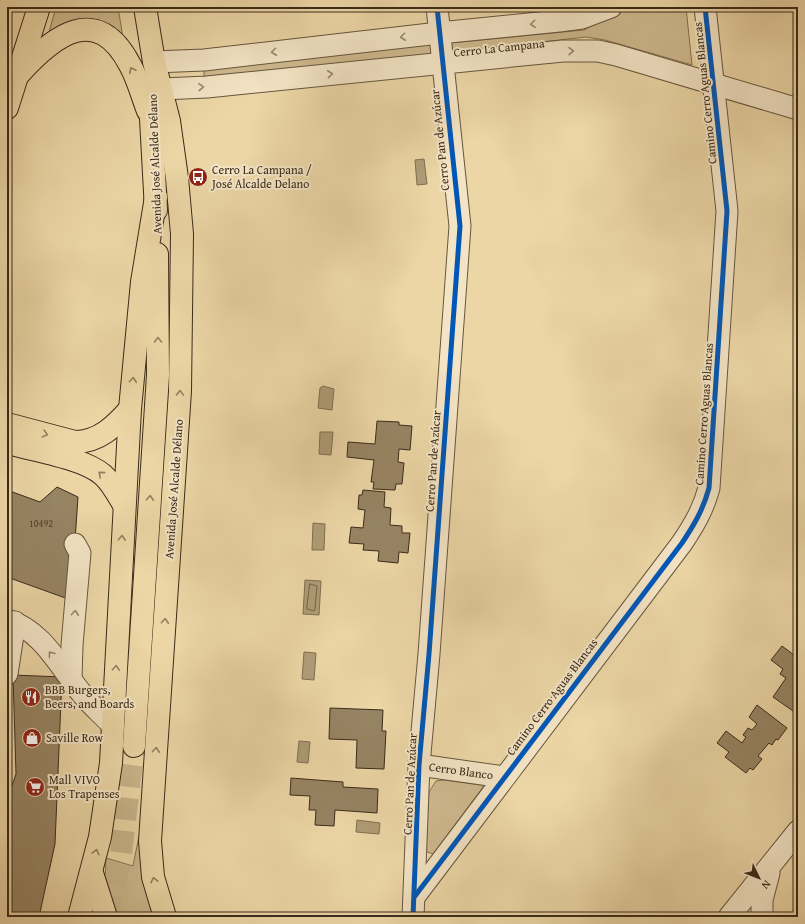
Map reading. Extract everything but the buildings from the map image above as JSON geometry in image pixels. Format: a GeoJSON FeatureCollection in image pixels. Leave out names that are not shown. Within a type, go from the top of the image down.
{"type":"FeatureCollection","features":[{"type":"Feature","properties":{"kind":"main road"},"geometry":{"type":"LineString","coordinates":[[7,108],[39,7]]}},
{"type":"Feature","properties":{"kind":"main road","name":"Avenida José Alcalde Délano"},"geometry":{"type":"LineString","coordinates":[[145,7],[154,62],[169,121],[177,178],[182,234],[180,391],[150,842],[153,876],[165,917]]}},
{"type":"Feature","properties":{"kind":"main road"},"geometry":{"type":"LineString","coordinates":[[19,74],[42,50],[66,34],[82,30],[99,33],[116,45],[129,64],[151,119]]}},
{"type":"Feature","properties":{"kind":"main road","name":"Avenida José Alcalde Délano"},"geometry":{"type":"LineString","coordinates":[[134,746],[158,375],[156,197],[151,119],[154,62]]}},
{"type":"Feature","properties":{"kind":"main road"},"geometry":{"type":"LineString","coordinates":[[78,917],[92,873],[106,800],[113,726],[130,409],[142,282],[156,197]]}},
{"type":"Feature","properties":{"kind":"main road"},"geometry":{"type":"LineString","coordinates":[[7,424],[75,442],[82,442],[96,438],[116,425],[130,409]]}},
{"type":"Feature","properties":{"kind":"main road"},"geometry":{"type":"LineString","coordinates":[[7,443],[90,466],[103,475],[113,487],[124,505]]}},
{"type":"Feature","properties":{"kind":"main road"},"geometry":{"type":"LineString","coordinates":[[92,873],[106,917]]}},
{"type":"Feature","properties":{"kind":"street","name":"Cerro Pan de Azúcar"},"geometry":{"type":"LineString","coordinates":[[413,917],[419,766],[429,654],[460,226],[437,7]]}},
{"type":"Feature","properties":{"kind":"street","name":"Cerro La Campana"},"geometry":{"type":"LineString","coordinates":[[154,62],[204,60],[582,18],[611,7]]}},
{"type":"Feature","properties":{"kind":"street","name":"Camino Cerro Aguas Blancas"},"geometry":{"type":"LineString","coordinates":[[415,896],[682,543],[698,520],[704,504],[709,488],[728,211],[705,7]]}},
{"type":"Feature","properties":{"kind":"street","name":"Cerro La Campana"},"geometry":{"type":"LineString","coordinates":[[162,89],[207,87],[563,51],[598,51],[798,109]]}},
{"type":"Feature","properties":{"kind":"street"},"geometry":{"type":"LineString","coordinates":[[71,680],[80,553],[74,544]]}},
{"type":"Feature","properties":{"kind":"street"},"geometry":{"type":"LineString","coordinates":[[7,674],[11,621],[38,637],[71,680],[113,726]]}},
{"type":"Feature","properties":{"kind":"street","name":"Cerro Blanco"},"geometry":{"type":"LineString","coordinates":[[419,766],[504,777]]}},
{"type":"Feature","properties":{"kind":"street"},"geometry":{"type":"LineString","coordinates":[[730,916],[798,831]]}},
{"type":"Feature","properties":{"kind":"street"},"geometry":{"type":"LineString","coordinates":[[762,917],[764,890],[776,860]]}},
{"type":"Feature","properties":{"kind":"shaded area"},"geometry":{"type":"Polygon","coordinates":[[[56,7],[118,7],[123,38],[49,32],[56,7]]]}},
{"type":"Feature","properties":{"kind":"shaded area"},"geometry":{"type":"Polygon","coordinates":[[[627,7],[686,7],[692,65],[605,40],[586,37],[204,80],[204,67],[584,30],[627,7]]]}},
{"type":"Feature","properties":{"kind":"shaded area"},"geometry":{"type":"Polygon","coordinates":[[[444,780],[481,785],[483,787],[433,854],[425,851],[429,792],[436,781],[444,780]]]}},
{"type":"Feature","properties":{"kind":"shaded area"},"geometry":{"type":"Polygon","coordinates":[[[139,836],[143,836],[146,890],[153,917],[114,917],[105,884],[106,858],[133,866],[139,836]]]}},
{"type":"Feature","properties":{"kind":"water"},"geometry":{"type":"Polygon","coordinates":[[[424,159],[427,184],[417,185],[415,160],[424,159]]]}},
{"type":"Feature","properties":{"kind":"water"},"geometry":{"type":"Polygon","coordinates":[[[323,386],[334,389],[332,410],[318,408],[320,388],[323,386]]]}},
{"type":"Feature","properties":{"kind":"water"},"geometry":{"type":"Polygon","coordinates":[[[320,432],[333,432],[331,455],[319,454],[320,432]]]}},
{"type":"Feature","properties":{"kind":"water"},"geometry":{"type":"Polygon","coordinates":[[[313,523],[325,524],[324,550],[312,550],[313,523]]]}},
{"type":"Feature","properties":{"kind":"water"},"geometry":{"type":"Polygon","coordinates":[[[305,580],[321,581],[319,615],[303,614],[305,580]]]}},
{"type":"Feature","properties":{"kind":"water"},"geometry":{"type":"Polygon","coordinates":[[[304,652],[316,653],[314,680],[302,679],[304,652]]]}},
{"type":"Feature","properties":{"kind":"water"},"geometry":{"type":"Polygon","coordinates":[[[299,741],[310,742],[308,763],[297,762],[299,741]]]}},
{"type":"Feature","properties":{"kind":"water"},"geometry":{"type":"Polygon","coordinates":[[[357,820],[380,823],[379,834],[356,832],[357,820]]]}},
{"type":"Feature","properties":{"kind":"tunnel"},"geometry":{"type":"LineString","coordinates":[[107,917],[120,861],[134,746]]}},
{"type":"Feature","properties":{"kind":"cycle path"},"geometry":{"type":"LineString","coordinates":[[413,917],[419,765],[429,654],[460,226],[437,7]]}},
{"type":"Feature","properties":{"kind":"cycle path"},"geometry":{"type":"LineString","coordinates":[[415,896],[682,543],[698,517],[707,496],[709,488],[727,211],[705,7]]}},
{"type":"Feature","properties":{"kind":"place","name":"Cerro La Campana / José Alcalde Delano"},"geometry":{"type":"Point","coordinates":[198,177]}},
{"type":"Feature","properties":{"kind":"place","name":"BBB Burgers, Beers, and Boards"},"geometry":{"type":"Point","coordinates":[31,697]}},
{"type":"Feature","properties":{"kind":"place","name":"Saville Row"},"geometry":{"type":"Point","coordinates":[32,738]}},
{"type":"Feature","properties":{"kind":"place","name":"Mall VIVO Los Trapenses"},"geometry":{"type":"Point","coordinates":[35,787]}}]}
